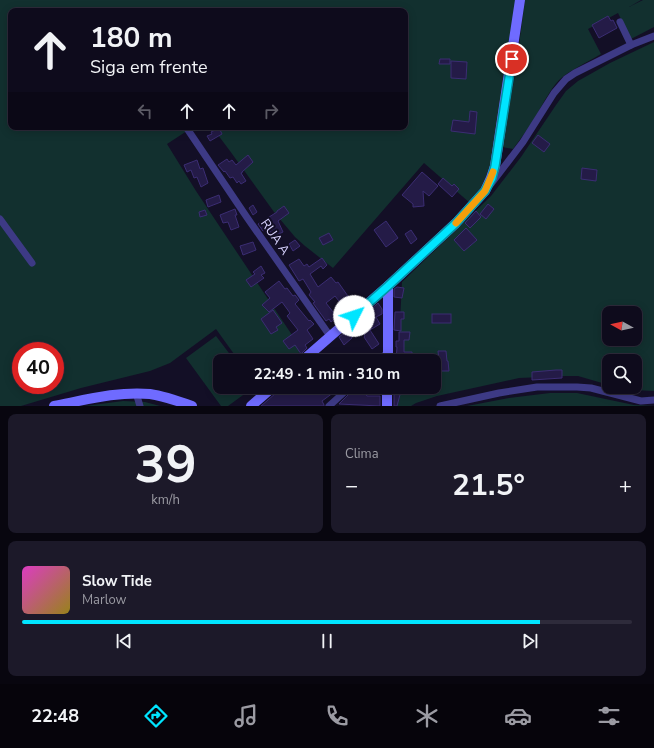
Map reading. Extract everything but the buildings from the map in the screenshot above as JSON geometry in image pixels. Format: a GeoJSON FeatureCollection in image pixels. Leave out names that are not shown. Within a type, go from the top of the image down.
{"type":"FeatureCollection","features":[{"type":"Feature","properties":{"kind":"street"},"geometry":{"type":"LineString","coordinates":[[485,191],[492,178],[495,166],[520,0]]}},
{"type":"Feature","properties":{"kind":"street"},"geometry":{"type":"LineString","coordinates":[[620,22],[631,45]]}},
{"type":"Feature","properties":{"kind":"street"},"geometry":{"type":"LineString","coordinates":[[310,354],[388,286],[456,223],[485,191],[523,142],[551,98],[566,79],[631,45],[654,36]]}},
{"type":"Feature","properties":{"kind":"street","name":"RUA A"},"geometry":{"type":"LineString","coordinates":[[188,130],[330,336]]}},
{"type":"Feature","properties":{"kind":"street"},"geometry":{"type":"LineString","coordinates":[[0,219],[32,263]]}},
{"type":"Feature","properties":{"kind":"street"},"geometry":{"type":"LineString","coordinates":[[388,286],[388,354]]}},
{"type":"Feature","properties":{"kind":"street"},"geometry":{"type":"LineString","coordinates":[[440,406],[499,393],[537,387],[591,388],[641,401],[654,400]]}},
{"type":"Feature","properties":{"kind":"street"},"geometry":{"type":"LineString","coordinates":[[54,406],[119,394],[136,393],[151,394],[192,406]]}},
{"type":"Feature","properties":{"kind":"street"},"geometry":{"type":"LineString","coordinates":[[136,393],[140,406]]}},
{"type":"Feature","properties":{"kind":"street"},"geometry":{"type":"LineString","coordinates":[[251,406],[265,394]]}},
{"type":"Feature","properties":{"kind":"street"},"geometry":{"type":"LineString","coordinates":[[329,406],[342,394]]}},
{"type":"Feature","properties":{"kind":"street"},"geometry":{"type":"LineString","coordinates":[[387,394],[387,406]]}},
{"type":"Feature","properties":{"kind":"green space"},"geometry":{"type":"Polygon","coordinates":[[[0,0],[516,0],[493,162],[486,182],[470,203],[424,163],[333,268],[295,237],[274,212],[214,130],[408,130],[408,8],[8,8],[8,130],[188,130],[167,144],[196,191],[302,350],[297,354],[234,354],[216,329],[170,363],[150,371],[64,393],[64,342],[12,342],[12,394],[61,394],[21,406],[0,406],[0,0]]]}},
{"type":"Feature","properties":{"kind":"green space"},"geometry":{"type":"Polygon","coordinates":[[[525,0],[641,0],[629,7],[643,0],[654,0],[654,27],[631,39],[618,13],[588,29],[601,54],[574,69],[559,80],[513,149],[502,147],[515,75],[525,0]]]}},
{"type":"Feature","properties":{"kind":"green space"},"geometry":{"type":"Polygon","coordinates":[[[654,42],[654,391],[642,390],[642,354],[602,354],[602,383],[578,376],[519,378],[437,396],[411,406],[395,406],[396,394],[441,394],[441,354],[398,354],[402,282],[491,196],[521,157],[566,91],[578,81],[610,63],[654,42]]]}},
{"type":"Feature","properties":{"kind":"green space"},"geometry":{"type":"Polygon","coordinates":[[[216,336],[230,354],[213,354],[213,394],[244,394],[228,406],[221,406],[186,358],[216,336]]]}},
{"type":"Feature","properties":{"kind":"green space"},"geometry":{"type":"Polygon","coordinates":[[[550,393],[577,393],[634,405],[654,406],[467,406],[509,398],[550,393]]]}},
{"type":"Feature","properties":{"kind":"green space"},"geometry":{"type":"Polygon","coordinates":[[[123,401],[145,402],[160,406],[85,406],[123,401]]]}},
{"type":"Feature","properties":{"kind":"slow traffic"},"geometry":{"type":"LineString","coordinates":[[456,223],[485,191],[492,178],[493,172]]}},
{"type":"Feature","properties":{"kind":"route"},"geometry":{"type":"LineString","coordinates":[[354,316],[456,223],[485,191],[492,178],[495,166],[512,59]]}}]}
